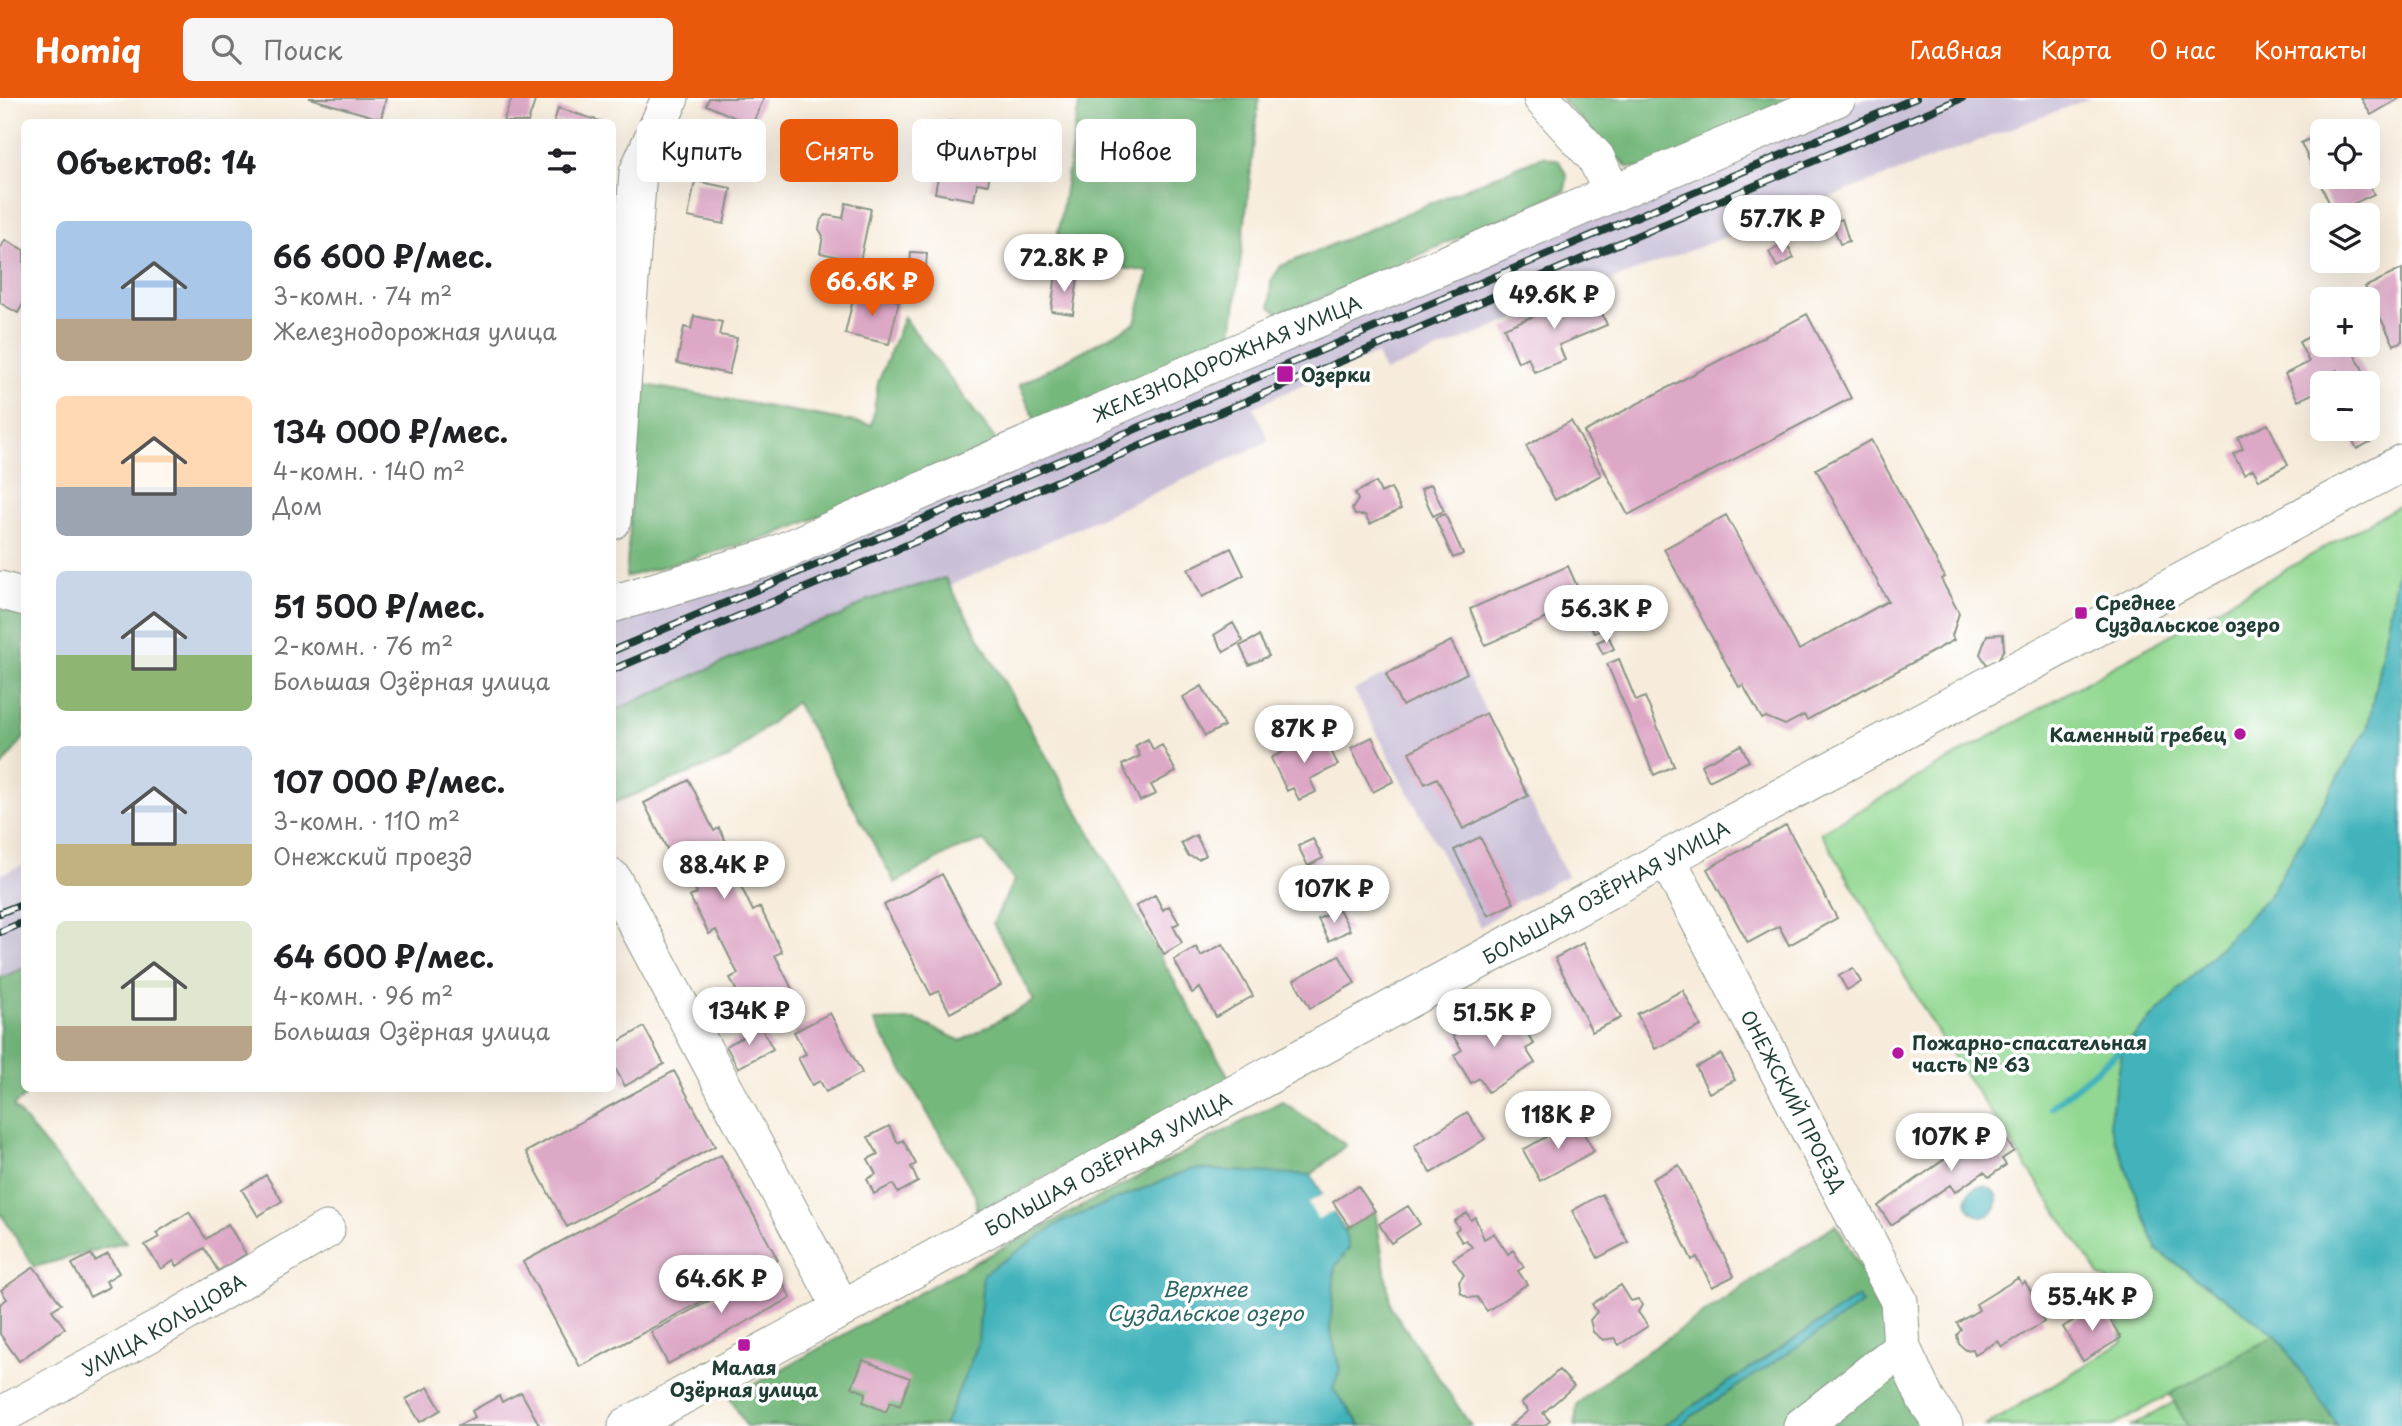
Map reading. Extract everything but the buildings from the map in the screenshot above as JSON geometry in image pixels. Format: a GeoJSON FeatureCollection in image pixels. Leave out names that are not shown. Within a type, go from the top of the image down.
{"type":"FeatureCollection","features":[{"type":"Feature","properties":{"kind":"street"},"geometry":{"type":"LineString","coordinates":[[616,467],[638,172],[670,98]]}},
{"type":"Feature","properties":{"kind":"street"},"geometry":{"type":"LineString","coordinates":[[1542,98],[1596,158],[1622,174],[1648,178]]}},
{"type":"Feature","properties":{"kind":"street","name":"ЖЕЛЕЗНОДОРОЖНАЯ УЛИЦА"},"geometry":{"type":"LineString","coordinates":[[616,603],[768,558],[1838,98]]}},
{"type":"Feature","properties":{"kind":"street"},"geometry":{"type":"LineString","coordinates":[[1596,158],[1612,193]]}},
{"type":"Feature","properties":{"kind":"street","name":"БОЛЬШАЯ ОЗЁРНАЯ УЛИЦА"},"geometry":{"type":"LineString","coordinates":[[627,1426],[1667,859],[2402,463]]}},
{"type":"Feature","properties":{"kind":"street"},"geometry":{"type":"LineString","coordinates":[[0,590],[21,596]]}},
{"type":"Feature","properties":{"kind":"street","name":"ОНЕЖСКИЙ ПРОЕЗД"},"geometry":{"type":"LineString","coordinates":[[1667,859],[1899,1301],[1902,1349]]}},
{"type":"Feature","properties":{"kind":"street"},"geometry":{"type":"LineString","coordinates":[[616,885],[842,1309]]}},
{"type":"Feature","properties":{"kind":"street","name":"УЛИЦА КОЛЬЦОВА"},"geometry":{"type":"LineString","coordinates":[[0,1416],[158,1329],[326,1230]]}},
{"type":"Feature","properties":{"kind":"street"},"geometry":{"type":"LineString","coordinates":[[1802,1426],[1902,1349],[1926,1400],[1944,1426]]}},
{"type":"Feature","properties":{"kind":"shaded area"},"geometry":{"type":"Polygon","coordinates":[[[1865,98],[2091,98],[1594,287],[1384,372],[1377,354],[1282,394],[1254,407],[1269,441],[698,700],[616,733],[616,609],[1229,362],[1865,98]]]}},
{"type":"Feature","properties":{"kind":"shaded area"},"geometry":{"type":"Polygon","coordinates":[[[1451,641],[1567,876],[1514,903],[1480,927],[1354,690],[1451,641]]]}},
{"type":"Feature","properties":{"kind":"shaded area"},"geometry":{"type":"Polygon","coordinates":[[[21,865],[21,969],[0,978],[0,875],[21,865]]]}},
{"type":"Feature","properties":{"kind":"green space"},"geometry":{"type":"Polygon","coordinates":[[[1080,98],[1259,98],[1232,336],[1038,426],[1019,385],[1135,323],[1149,272],[1054,257],[1076,122],[1076,182],[1196,182],[1196,119],[1077,119],[1080,98]]]}},
{"type":"Feature","properties":{"kind":"green space"},"geometry":{"type":"Polygon","coordinates":[[[1560,98],[1819,98],[1651,169],[1627,167],[1560,98]]]}},
{"type":"Feature","properties":{"kind":"green space"},"geometry":{"type":"Polygon","coordinates":[[[1543,156],[1559,161],[1567,176],[1565,191],[1282,315],[1270,307],[1271,281],[1281,266],[1543,156]]]}},
{"type":"Feature","properties":{"kind":"green space"},"geometry":{"type":"Polygon","coordinates":[[[904,317],[998,443],[772,536],[626,577],[640,384],[872,425],[878,383],[904,317]]]}},
{"type":"Feature","properties":{"kind":"green space"},"geometry":{"type":"Polygon","coordinates":[[[2402,504],[2402,547],[2368,727],[2269,896],[2123,1048],[2109,1123],[2157,1250],[2276,1335],[2113,1426],[1985,1426],[2123,1342],[2108,1280],[2099,1275],[1942,1040],[1821,832],[2402,504]]]}},
{"type":"Feature","properties":{"kind":"green space"},"geometry":{"type":"Polygon","coordinates":[[[945,578],[1230,1079],[977,1213],[975,1195],[874,1021],[916,1020],[961,1041],[1034,1001],[993,923],[1014,880],[984,841],[954,850],[895,883],[796,702],[729,758],[616,802],[616,710],[803,627],[841,616],[868,600],[945,578]]]}},
{"type":"Feature","properties":{"kind":"green space"},"geometry":{"type":"Polygon","coordinates":[[[0,609],[21,614],[21,742],[0,768],[0,609]]]}},
{"type":"Feature","properties":{"kind":"green space"},"geometry":{"type":"Polygon","coordinates":[[[21,969],[21,1092],[31,1092],[13,1106],[126,1242],[34,1267],[0,1212],[0,978],[21,969]]]}},
{"type":"Feature","properties":{"kind":"green space"},"geometry":{"type":"Polygon","coordinates":[[[1282,1101],[1346,1145],[1311,1175],[1191,1169],[983,1278],[978,1344],[944,1426],[746,1426],[730,1398],[955,1273],[1282,1101]]]}},
{"type":"Feature","properties":{"kind":"green space"},"geometry":{"type":"Polygon","coordinates":[[[1375,1211],[1391,1307],[1471,1426],[1361,1426],[1333,1389],[1340,1370],[1330,1329],[1335,1267],[1349,1248],[1344,1230],[1375,1211]]]}},
{"type":"Feature","properties":{"kind":"green space"},"geometry":{"type":"Polygon","coordinates":[[[1836,1224],[1882,1307],[1931,1426],[1677,1426],[1861,1304],[1858,1297],[1663,1426],[1575,1426],[1577,1404],[1608,1378],[1836,1224]]]}},
{"type":"Feature","properties":{"kind":"green space"},"geometry":{"type":"Polygon","coordinates":[[[2276,1335],[2338,1426],[2188,1426],[2170,1394],[2276,1335]]]}},
{"type":"Feature","properties":{"kind":"green space"},"geometry":{"type":"Polygon","coordinates":[[[2174,1402],[2188,1426],[2132,1426],[2174,1402]]]}},
{"type":"Feature","properties":{"kind":"water"},"geometry":{"type":"Polygon","coordinates":[[[2402,547],[2402,1426],[2338,1426],[2276,1335],[2157,1250],[2109,1123],[2123,1048],[2269,896],[2368,727],[2402,547]]]}},
{"type":"Feature","properties":{"kind":"water","name":"Верхнее Суздальское озеро"},"geometry":{"type":"Polygon","coordinates":[[[1191,1169],[1311,1175],[1344,1230],[1349,1248],[1335,1267],[1330,1329],[1340,1370],[1333,1389],[1361,1426],[944,1426],[978,1344],[983,1274],[1061,1222],[1191,1169]]]}},
{"type":"Feature","properties":{"kind":"water"},"geometry":{"type":"Polygon","coordinates":[[[1982,1186],[1993,1190],[1997,1201],[1993,1212],[1982,1216],[1971,1212],[1967,1201],[1971,1190],[1982,1186]]]}},
{"type":"Feature","properties":{"kind":"water"},"geometry":{"type":"Polygon","coordinates":[[[1858,1297],[1862,1304],[1677,1426],[1663,1426],[1858,1297]]]}},
{"type":"Feature","properties":{"kind":"pier"},"geometry":{"type":"Polygon","coordinates":[[[1326,1193],[1336,1210],[1318,1220],[1308,1203],[1326,1193]]]}},
{"type":"Feature","properties":{"kind":"waterway"},"geometry":{"type":"LineString","coordinates":[[2051,1107],[2123,1048]]}},
{"type":"Feature","properties":{"kind":"railway"},"geometry":{"type":"LineString","coordinates":[[616,649],[1916,98]]}},
{"type":"Feature","properties":{"kind":"railway"},"geometry":{"type":"LineString","coordinates":[[616,668],[1962,98]]}},
{"type":"Feature","properties":{"kind":"railway"},"geometry":{"type":"LineString","coordinates":[[0,913],[21,904]]}},
{"type":"Feature","properties":{"kind":"railway"},"geometry":{"type":"LineString","coordinates":[[0,932],[21,923]]}},
{"type":"Feature","properties":{"kind":"place","name":"Озерки"},"geometry":{"type":"Point","coordinates":[1285,374]}},
{"type":"Feature","properties":{"kind":"place","name":"Среднее Суздальское озеро"},"geometry":{"type":"Point","coordinates":[2081,613]}},
{"type":"Feature","properties":{"kind":"place","name":"Каменный гребец"},"geometry":{"type":"Point","coordinates":[2240,734]}},
{"type":"Feature","properties":{"kind":"place","name":"Пожарно-спасательная часть № 63"},"geometry":{"type":"Point","coordinates":[1898,1053]}},
{"type":"Feature","properties":{"kind":"place","name":"Малая Озёрная улица"},"geometry":{"type":"Point","coordinates":[744,1345]}}]}
